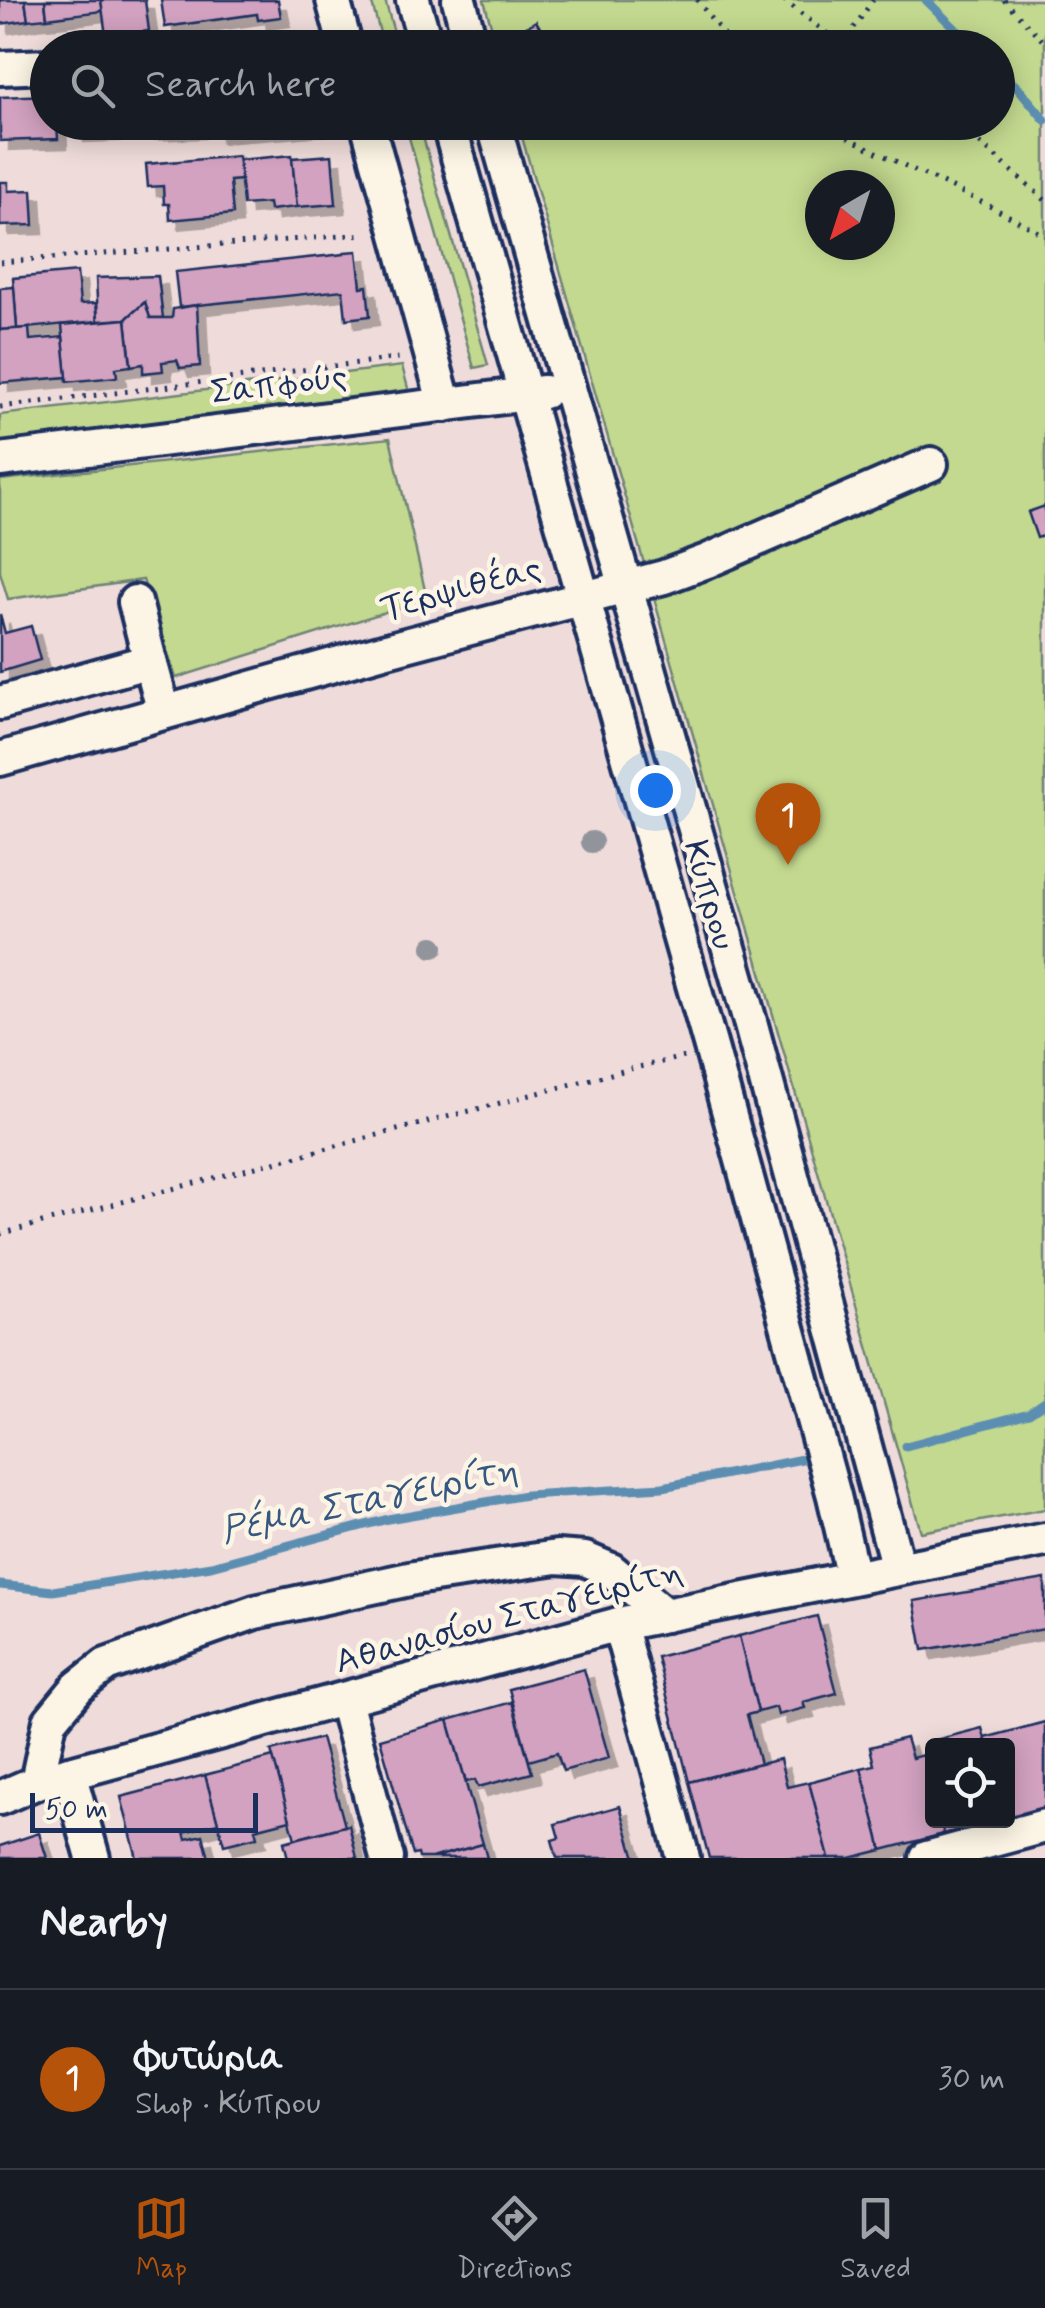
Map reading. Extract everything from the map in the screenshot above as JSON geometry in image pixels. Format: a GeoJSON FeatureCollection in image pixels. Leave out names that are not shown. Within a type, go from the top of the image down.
{"type":"FeatureCollection","features":[{"type":"Feature","properties":{"kind":"street"},"geometry":{"type":"LineString","coordinates":[[333,0],[341,30]]}},
{"type":"Feature","properties":{"kind":"street"},"geometry":{"type":"LineString","coordinates":[[413,0],[422,30]]}},
{"type":"Feature","properties":{"kind":"street"},"geometry":{"type":"LineString","coordinates":[[459,0],[467,30]]}},
{"type":"Feature","properties":{"kind":"street"},"geometry":{"type":"LineString","coordinates":[[0,68],[30,67]]}},
{"type":"Feature","properties":{"kind":"street"},"geometry":{"type":"LineString","coordinates":[[371,140],[445,405]]}},
{"type":"Feature","properties":{"kind":"street","name":"Κύπρου"},"geometry":{"type":"LineString","coordinates":[[453,140],[712,1052],[853,1577]]}},
{"type":"Feature","properties":{"kind":"street","name":"Κύπρου"},"geometry":{"type":"LineString","coordinates":[[498,140],[750,1025],[898,1568]]}},
{"type":"Feature","properties":{"kind":"street","name":"Σαπφούς"},"geometry":{"type":"LineString","coordinates":[[0,460],[568,389]]}},
{"type":"Feature","properties":{"kind":"street","name":"Τερψιθέας"},"geometry":{"type":"LineString","coordinates":[[0,759],[383,650],[676,574],[930,464]]}},
{"type":"Feature","properties":{"kind":"street"},"geometry":{"type":"LineString","coordinates":[[135,602],[164,712]]}},
{"type":"Feature","properties":{"kind":"street"},"geometry":{"type":"LineString","coordinates":[[0,703],[150,661]]}},
{"type":"Feature","properties":{"kind":"street","name":"Αθανασίου Σταγειρίτη"},"geometry":{"type":"LineString","coordinates":[[0,1798],[37,1782],[619,1624],[1045,1540]]}},
{"type":"Feature","properties":{"kind":"street"},"geometry":{"type":"LineString","coordinates":[[37,1782],[50,1721],[78,1687],[106,1665],[255,1612],[414,1578],[557,1556],[585,1559],[611,1570],[665,1615]]}},
{"type":"Feature","properties":{"kind":"street"},"geometry":{"type":"LineString","coordinates":[[619,1624],[683,1858]]}},
{"type":"Feature","properties":{"kind":"street"},"geometry":{"type":"LineString","coordinates":[[344,1700],[387,1858]]}},
{"type":"Feature","properties":{"kind":"street"},"geometry":{"type":"LineString","coordinates":[[70,1773],[93,1858]]}},
{"type":"Feature","properties":{"kind":"street"},"geometry":{"type":"LineString","coordinates":[[928,1858],[1045,1826]]}},
{"type":"Feature","properties":{"kind":"path"},"geometry":{"type":"LineString","coordinates":[[697,0],[720,30]]}},
{"type":"Feature","properties":{"kind":"path"},"geometry":{"type":"LineString","coordinates":[[784,0],[823,30]]}},
{"type":"Feature","properties":{"kind":"path"},"geometry":{"type":"LineString","coordinates":[[854,30],[874,0]]}},
{"type":"Feature","properties":{"kind":"path"},"geometry":{"type":"LineString","coordinates":[[1004,0],[1045,43]]}},
{"type":"Feature","properties":{"kind":"path"},"geometry":{"type":"LineString","coordinates":[[852,140],[972,196],[1045,236]]}},
{"type":"Feature","properties":{"kind":"path"},"geometry":{"type":"LineString","coordinates":[[977,140],[1045,200]]}},
{"type":"Feature","properties":{"kind":"path"},"geometry":{"type":"LineString","coordinates":[[0,262],[397,232]]}},
{"type":"Feature","properties":{"kind":"path"},"geometry":{"type":"LineString","coordinates":[[0,407],[430,355]]}},
{"type":"Feature","properties":{"kind":"path"},"geometry":{"type":"LineString","coordinates":[[0,1234],[630,1069],[712,1052]]}},
{"type":"Feature","properties":{"kind":"green space"},"geometry":{"type":"Polygon","coordinates":[[[371,0],[385,0],[393,30],[379,30],[371,0]]]}},
{"type":"Feature","properties":{"kind":"green space"},"geometry":{"type":"Polygon","coordinates":[[[484,0],[1045,0],[1045,1509],[921,1532],[523,140],[1015,140],[1015,30],[492,30],[484,0]]]}},
{"type":"Feature","properties":{"kind":"green space"},"geometry":{"type":"Polygon","coordinates":[[[410,140],[424,140],[488,365],[474,368],[410,140]]]}},
{"type":"Feature","properties":{"kind":"green space"},"geometry":{"type":"Polygon","coordinates":[[[402,366],[409,392],[0,443],[0,415],[402,366]]]}},
{"type":"Feature","properties":{"kind":"green space"},"geometry":{"type":"Polygon","coordinates":[[[390,438],[427,599],[176,678],[143,580],[8,599],[0,572],[0,480],[390,438]]]}},
{"type":"Feature","properties":{"kind":"building"},"geometry":{"type":"Polygon","coordinates":[[[0,0],[25,0],[28,20],[0,24],[0,0]]]}},
{"type":"Feature","properties":{"kind":"building"},"geometry":{"type":"Polygon","coordinates":[[[25,0],[45,0],[47,18],[28,20],[25,0]]]}},
{"type":"Feature","properties":{"kind":"building"},"geometry":{"type":"Polygon","coordinates":[[[45,0],[101,0],[103,11],[47,18],[45,0]]]}},
{"type":"Feature","properties":{"kind":"building"},"geometry":{"type":"Polygon","coordinates":[[[101,0],[145,0],[149,30],[105,30],[101,0]]]}},
{"type":"Feature","properties":{"kind":"building"},"geometry":{"type":"Polygon","coordinates":[[[161,0],[278,0],[281,17],[258,20],[257,14],[165,27],[161,0]]]}},
{"type":"Feature","properties":{"kind":"building"},"geometry":{"type":"Polygon","coordinates":[[[536,21],[541,30],[522,30],[536,21]]]}},
{"type":"Feature","properties":{"kind":"building"},"geometry":{"type":"Polygon","coordinates":[[[30,96],[30,140],[0,141],[0,97],[30,96]]]}},
{"type":"Feature","properties":{"kind":"building"},"geometry":{"type":"Polygon","coordinates":[[[292,155],[297,207],[270,210],[269,203],[243,205],[239,160],[292,155]]]}},
{"type":"Feature","properties":{"kind":"building"},"geometry":{"type":"Polygon","coordinates":[[[332,155],[336,204],[297,207],[292,158],[332,155]]]}},
{"type":"Feature","properties":{"kind":"building"},"geometry":{"type":"Polygon","coordinates":[[[238,156],[241,180],[230,181],[233,214],[170,220],[163,186],[148,187],[146,164],[238,156]]]}},
{"type":"Feature","properties":{"kind":"building"},"geometry":{"type":"Polygon","coordinates":[[[0,182],[8,182],[8,191],[32,190],[34,225],[0,226],[0,182]]]}},
{"type":"Feature","properties":{"kind":"building"},"geometry":{"type":"Polygon","coordinates":[[[357,251],[361,287],[367,286],[370,316],[346,319],[343,290],[179,307],[175,272],[357,251]]]}},
{"type":"Feature","properties":{"kind":"building"},"geometry":{"type":"Polygon","coordinates":[[[77,272],[80,304],[96,303],[98,321],[17,329],[13,278],[77,272]]]}},
{"type":"Feature","properties":{"kind":"building"},"geometry":{"type":"Polygon","coordinates":[[[158,276],[163,318],[150,318],[145,302],[126,319],[98,321],[96,278],[158,276]]]}},
{"type":"Feature","properties":{"kind":"building"},"geometry":{"type":"Polygon","coordinates":[[[14,287],[17,329],[0,330],[0,288],[14,287]]]}},
{"type":"Feature","properties":{"kind":"building"},"geometry":{"type":"Polygon","coordinates":[[[145,302],[150,318],[172,318],[173,309],[197,305],[200,366],[180,368],[177,360],[162,362],[163,371],[143,373],[143,364],[131,366],[126,319],[145,302]]]}},
{"type":"Feature","properties":{"kind":"building"},"geometry":{"type":"Polygon","coordinates":[[[126,319],[131,366],[116,368],[117,377],[67,382],[62,325],[126,319]]]}},
{"type":"Feature","properties":{"kind":"building"},"geometry":{"type":"Polygon","coordinates":[[[29,328],[30,340],[63,337],[67,377],[0,383],[0,330],[29,328]]]}},
{"type":"Feature","properties":{"kind":"building"},"geometry":{"type":"Polygon","coordinates":[[[1045,506],[1045,542],[1043,536],[1037,538],[1028,512],[1045,506]]]}},
{"type":"Feature","properties":{"kind":"building"},"geometry":{"type":"Polygon","coordinates":[[[0,614],[5,633],[31,626],[40,660],[0,672],[0,614]]]}},
{"type":"Feature","properties":{"kind":"building"},"geometry":{"type":"Polygon","coordinates":[[[1045,1579],[1045,1629],[923,1650],[914,1601],[1045,1579]]]}},
{"type":"Feature","properties":{"kind":"building"},"geometry":{"type":"Polygon","coordinates":[[[817,1616],[837,1693],[803,1702],[805,1708],[778,1715],[776,1707],[758,1712],[739,1636],[817,1616]]]}},
{"type":"Feature","properties":{"kind":"building"},"geometry":{"type":"Polygon","coordinates":[[[739,1636],[758,1712],[747,1715],[760,1764],[689,1782],[657,1657],[739,1636]]]}},
{"type":"Feature","properties":{"kind":"building"},"geometry":{"type":"Polygon","coordinates":[[[584,1669],[609,1758],[563,1771],[557,1753],[529,1761],[509,1689],[584,1669]]]}},
{"type":"Feature","properties":{"kind":"building"},"geometry":{"type":"Polygon","coordinates":[[[512,1702],[532,1773],[478,1787],[475,1780],[466,1782],[448,1720],[512,1702]]]}},
{"type":"Feature","properties":{"kind":"building"},"geometry":{"type":"Polygon","coordinates":[[[448,1720],[483,1844],[419,1858],[418,1854],[413,1855],[380,1739],[448,1720]]]}},
{"type":"Feature","properties":{"kind":"building"},"geometry":{"type":"Polygon","coordinates":[[[1045,1722],[1045,1807],[1015,1816],[1015,1738],[985,1738],[1045,1722]]]}},
{"type":"Feature","properties":{"kind":"building"},"geometry":{"type":"Polygon","coordinates":[[[982,1728],[985,1738],[943,1738],[982,1728]]]}},
{"type":"Feature","properties":{"kind":"building"},"geometry":{"type":"Polygon","coordinates":[[[321,1738],[345,1826],[295,1839],[271,1751],[321,1738]]]}},
{"type":"Feature","properties":{"kind":"building"},"geometry":{"type":"Polygon","coordinates":[[[906,1738],[912,1758],[924,1755],[925,1828],[942,1828],[944,1834],[882,1850],[861,1768],[874,1765],[870,1747],[906,1738]]]}},
{"type":"Feature","properties":{"kind":"building"},"geometry":{"type":"Polygon","coordinates":[[[273,1757],[290,1820],[255,1829],[257,1837],[224,1845],[205,1775],[273,1757]]]}},
{"type":"Feature","properties":{"kind":"building"},"geometry":{"type":"Polygon","coordinates":[[[780,1759],[787,1787],[809,1782],[829,1858],[709,1858],[689,1782],[780,1759]]]}},
{"type":"Feature","properties":{"kind":"building"},"geometry":{"type":"Polygon","coordinates":[[[861,1768],[882,1850],[850,1858],[829,1858],[809,1782],[861,1768]]]}},
{"type":"Feature","properties":{"kind":"building"},"geometry":{"type":"Polygon","coordinates":[[[205,1775],[218,1823],[184,1832],[186,1839],[203,1835],[209,1858],[137,1858],[121,1797],[205,1775]]]}},
{"type":"Feature","properties":{"kind":"building"},"geometry":{"type":"Polygon","coordinates":[[[620,1806],[635,1858],[557,1858],[552,1840],[559,1838],[555,1824],[620,1806]]]}},
{"type":"Feature","properties":{"kind":"building"},"geometry":{"type":"Polygon","coordinates":[[[349,1825],[357,1858],[288,1858],[284,1842],[349,1825]]]}},
{"type":"Feature","properties":{"kind":"building"},"geometry":{"type":"Polygon","coordinates":[[[942,1828],[967,1828],[944,1834],[942,1828]]]}},
{"type":"Feature","properties":{"kind":"building"},"geometry":{"type":"Polygon","coordinates":[[[39,1833],[47,1858],[0,1858],[0,1846],[39,1833]]]}},
{"type":"Feature","properties":{"kind":"building"},"geometry":{"type":"Polygon","coordinates":[[[483,1844],[487,1858],[432,1858],[483,1844]]]}},
{"type":"Feature","properties":{"kind":"waterway"},"geometry":{"type":"LineString","coordinates":[[926,0],[957,30]]}},
{"type":"Feature","properties":{"kind":"waterway"},"geometry":{"type":"LineString","coordinates":[[1015,85],[1045,120]]}},
{"type":"Feature","properties":{"kind":"waterway","name":"Ρέμα Σταγειρίτη"},"geometry":{"type":"LineString","coordinates":[[906,1446],[1029,1413],[1045,1402]]}},
{"type":"Feature","properties":{"kind":"waterway","name":"Ρέμα Σταγειρίτη"},"geometry":{"type":"LineString","coordinates":[[0,1585],[53,1591],[211,1566],[388,1519],[526,1495],[663,1487],[812,1457]]}},
{"type":"Feature","properties":{"kind":"place","name":"Φυτώρια"},"geometry":{"type":"Point","coordinates":[788,865]}}]}
